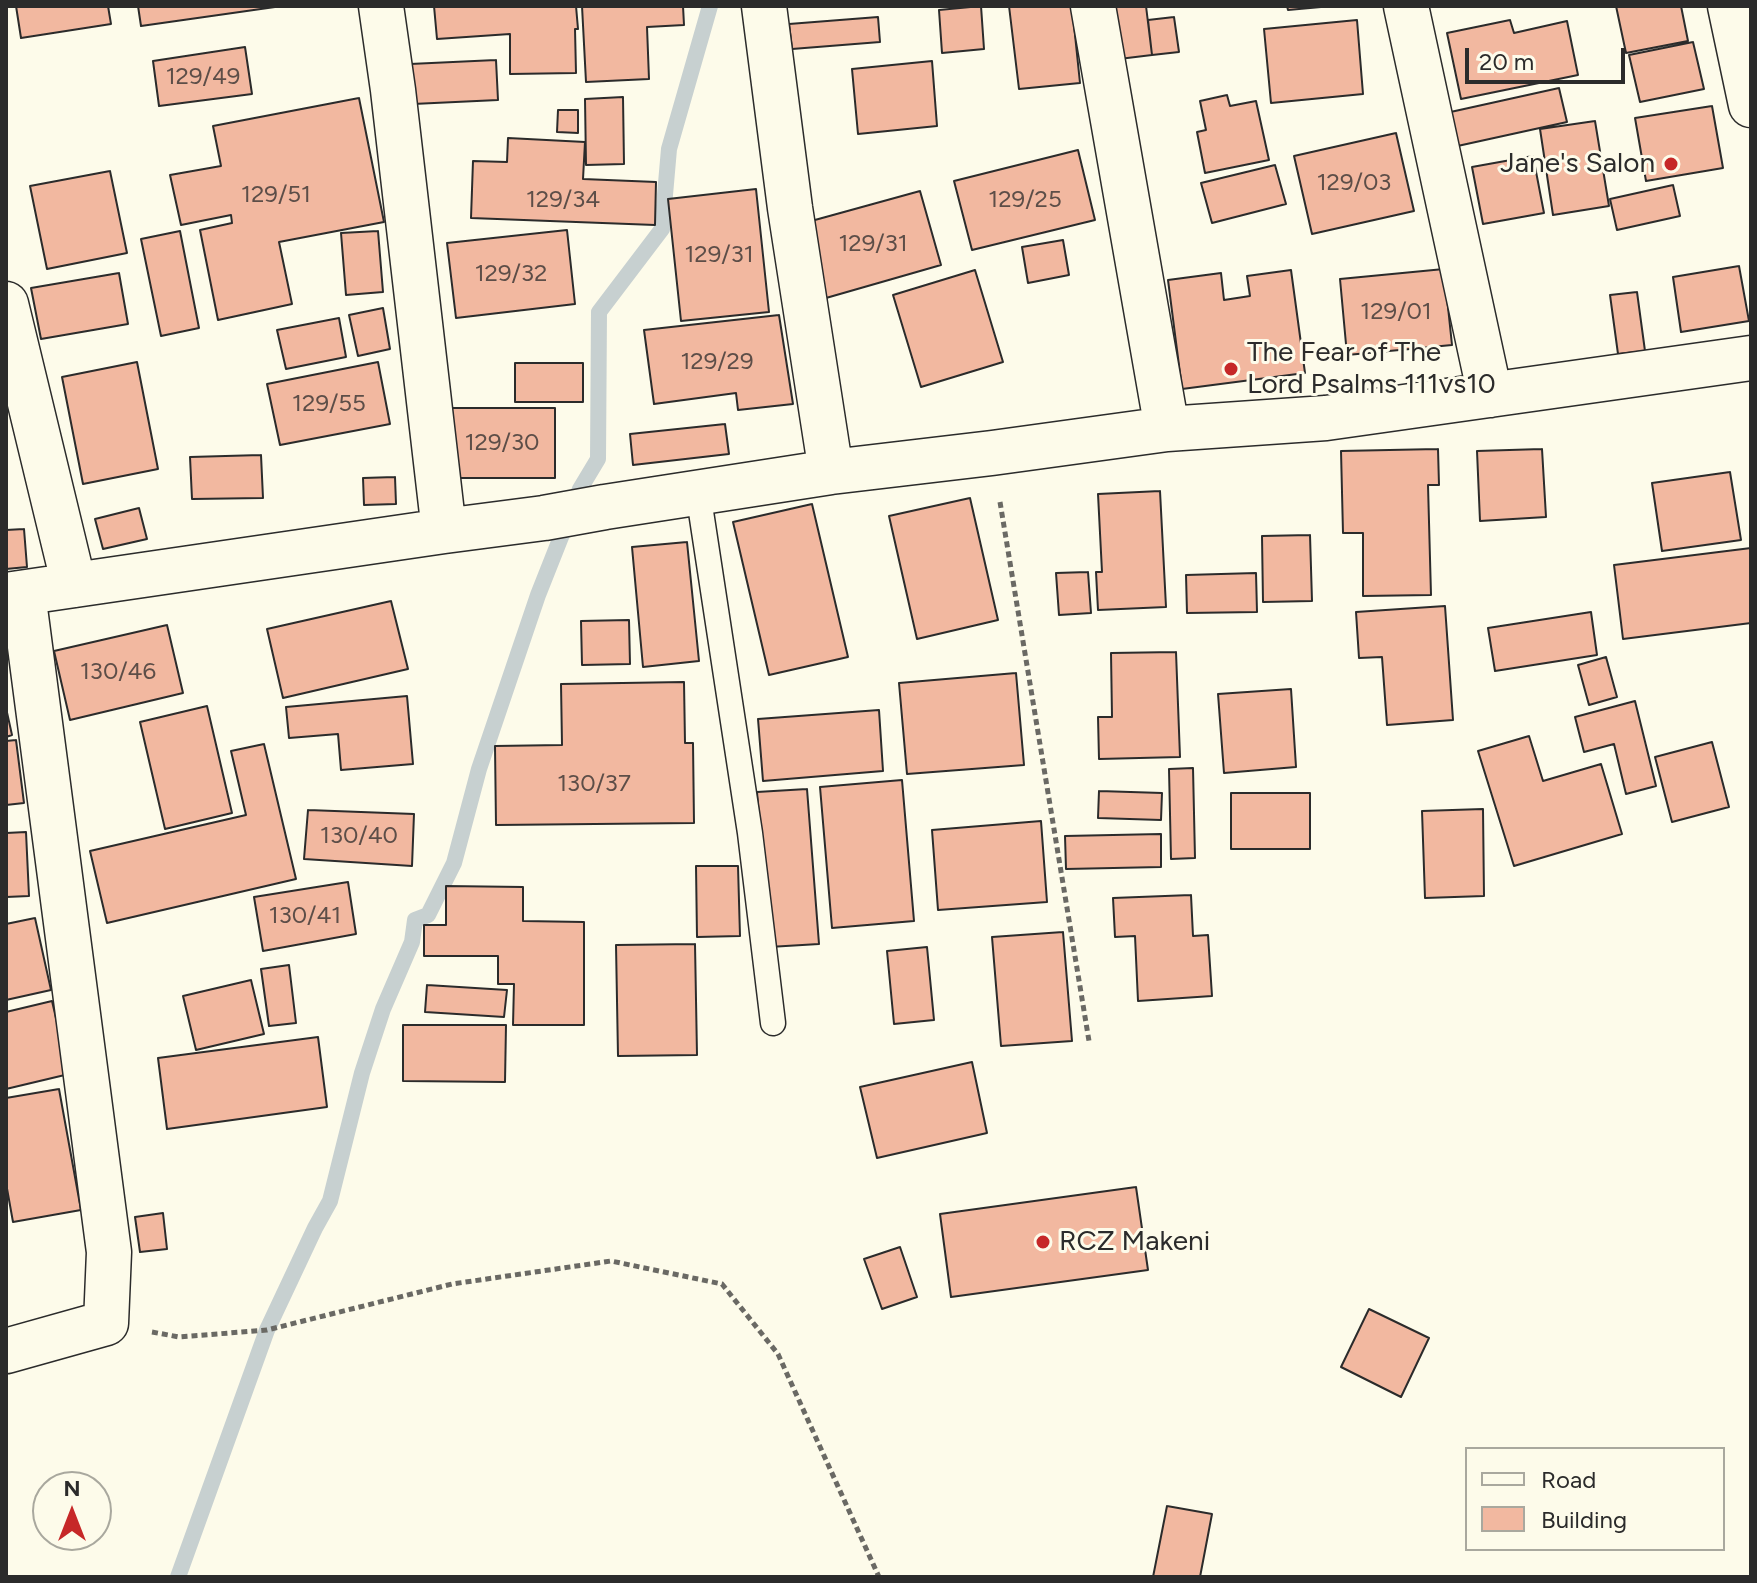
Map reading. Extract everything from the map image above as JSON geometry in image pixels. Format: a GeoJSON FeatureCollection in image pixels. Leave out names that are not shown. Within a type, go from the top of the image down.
{"type":"FeatureCollection","features":[{"type":"Feature","properties":{"kind":"street"},"geometry":{"type":"LineString","coordinates":[[381,6],[444,531]]}},
{"type":"Feature","properties":{"kind":"street"},"geometry":{"type":"LineString","coordinates":[[764,6],[790,208],[831,472]]}},
{"type":"Feature","properties":{"kind":"street"},"geometry":{"type":"LineString","coordinates":[[1093,6],[1167,429]]}},
{"type":"Feature","properties":{"kind":"street"},"geometry":{"type":"LineString","coordinates":[[1406,6],[1490,395]]}},
{"type":"Feature","properties":{"kind":"street"},"geometry":{"type":"LineString","coordinates":[[1730,6],[1751,105]]}},
{"type":"Feature","properties":{"kind":"street"},"geometry":{"type":"LineString","coordinates":[[6,304],[74,585]]}},
{"type":"Feature","properties":{"kind":"street"},"geometry":{"type":"LineString","coordinates":[[6,1351],[106,1323],[109,1252],[14,594],[544,518],[831,472],[1167,429],[1326,418],[1751,358]]}},
{"type":"Feature","properties":{"kind":"lane"},"geometry":{"type":"LineString","coordinates":[[698,492],[750,833],[773,1023]]}},
{"type":"Feature","properties":{"kind":"path"},"geometry":{"type":"LineString","coordinates":[[992,453],[1089,1041]]}},
{"type":"Feature","properties":{"kind":"path"},"geometry":{"type":"LineString","coordinates":[[106,1323],[179,1337],[267,1330],[452,1284],[611,1261],[722,1284],[778,1354],[879,1577]]}},
{"type":"Feature","properties":{"kind":"building"},"geometry":{"type":"Polygon","coordinates":[[[16,6],[108,6],[111,24],[21,38],[16,6]]]}},
{"type":"Feature","properties":{"kind":"building"},"geometry":{"type":"Polygon","coordinates":[[[138,6],[282,6],[141,26],[138,6]]]}},
{"type":"Feature","properties":{"kind":"building"},"geometry":{"type":"Polygon","coordinates":[[[434,6],[576,6],[576,73],[510,74],[510,34],[437,39],[434,6]]]}},
{"type":"Feature","properties":{"kind":"building"},"geometry":{"type":"Polygon","coordinates":[[[582,6],[683,6],[684,25],[647,27],[649,79],[586,82],[582,6]]]}},
{"type":"Feature","properties":{"kind":"building"},"geometry":{"type":"Polygon","coordinates":[[[981,6],[984,49],[942,53],[939,10],[981,6]]]}},
{"type":"Feature","properties":{"kind":"building"},"geometry":{"type":"Polygon","coordinates":[[[1009,6],[1072,6],[1080,83],[1019,89],[1009,6]]]}},
{"type":"Feature","properties":{"kind":"building"},"geometry":{"type":"Polygon","coordinates":[[[1113,6],[1146,6],[1152,55],[1119,59],[1113,6]]]}},
{"type":"Feature","properties":{"kind":"building"},"geometry":{"type":"Polygon","coordinates":[[[1287,6],[1332,6],[1288,10],[1287,6]]]}},
{"type":"Feature","properties":{"kind":"building"},"geometry":{"type":"Polygon","coordinates":[[[1616,6],[1681,6],[1688,41],[1626,53],[1616,6]]]}},
{"type":"Feature","properties":{"kind":"building"},"geometry":{"type":"Polygon","coordinates":[[[878,17],[880,42],[792,49],[789,24],[878,17]]]}},
{"type":"Feature","properties":{"kind":"building"},"geometry":{"type":"Polygon","coordinates":[[[1174,17],[1179,52],[1152,55],[1148,20],[1174,17]]]}},
{"type":"Feature","properties":{"kind":"building"},"geometry":{"type":"Polygon","coordinates":[[[1357,20],[1363,94],[1271,103],[1264,29],[1357,20]]]}},
{"type":"Feature","properties":{"kind":"building"},"geometry":{"type":"Polygon","coordinates":[[[1510,20],[1514,33],[1567,21],[1578,75],[1461,99],[1447,33],[1510,20]]]}},
{"type":"Feature","properties":{"kind":"building"},"geometry":{"type":"Polygon","coordinates":[[[1693,42],[1704,89],[1640,102],[1629,55],[1693,42]]]}},
{"type":"Feature","properties":{"kind":"building"},"geometry":{"type":"Polygon","coordinates":[[[245,47],[252,94],[159,106],[153,61],[245,47]]]}},
{"type":"Feature","properties":{"kind":"building"},"geometry":{"type":"Polygon","coordinates":[[[496,60],[498,100],[413,104],[410,64],[496,60]]]}},
{"type":"Feature","properties":{"kind":"building"},"geometry":{"type":"Polygon","coordinates":[[[932,61],[937,126],[858,134],[852,69],[932,61]]]}},
{"type":"Feature","properties":{"kind":"building"},"geometry":{"type":"Polygon","coordinates":[[[1559,88],[1567,122],[1453,147],[1446,113],[1559,88]]]}},
{"type":"Feature","properties":{"kind":"building"},"geometry":{"type":"Polygon","coordinates":[[[1227,95],[1230,106],[1256,101],[1269,160],[1205,173],[1197,132],[1206,130],[1200,101],[1227,95]]]}},
{"type":"Feature","properties":{"kind":"building"},"geometry":{"type":"Polygon","coordinates":[[[623,97],[624,164],[586,165],[585,99],[623,97]]]}},
{"type":"Feature","properties":{"kind":"building"},"geometry":{"type":"Polygon","coordinates":[[[359,98],[384,222],[279,242],[292,304],[218,320],[200,230],[232,223],[231,215],[181,225],[170,175],[221,166],[213,126],[359,98]]]}},
{"type":"Feature","properties":{"kind":"building"},"geometry":{"type":"Polygon","coordinates":[[[1712,106],[1723,168],[1646,181],[1635,118],[1712,106]]]}},
{"type":"Feature","properties":{"kind":"building"},"geometry":{"type":"Polygon","coordinates":[[[558,110],[578,110],[578,133],[557,132],[558,110]]]}},
{"type":"Feature","properties":{"kind":"building"},"geometry":{"type":"Polygon","coordinates":[[[1595,121],[1609,206],[1553,215],[1540,129],[1595,121]]]}},
{"type":"Feature","properties":{"kind":"building"},"geometry":{"type":"Polygon","coordinates":[[[1396,133],[1414,211],[1312,234],[1294,156],[1396,133]]]}},
{"type":"Feature","properties":{"kind":"building"},"geometry":{"type":"Polygon","coordinates":[[[508,138],[585,142],[583,179],[656,182],[655,225],[471,218],[473,161],[507,162],[508,138]]]}},
{"type":"Feature","properties":{"kind":"building"},"geometry":{"type":"Polygon","coordinates":[[[1078,150],[1095,220],[972,250],[954,181],[1078,150]]]}},
{"type":"Feature","properties":{"kind":"building"},"geometry":{"type":"Polygon","coordinates":[[[1533,156],[1544,213],[1483,224],[1472,167],[1533,156]]]}},
{"type":"Feature","properties":{"kind":"building"},"geometry":{"type":"Polygon","coordinates":[[[1275,165],[1286,204],[1212,223],[1201,183],[1275,165]]]}},
{"type":"Feature","properties":{"kind":"building"},"geometry":{"type":"Polygon","coordinates":[[[110,171],[127,253],[47,269],[30,186],[110,171]]]}},
{"type":"Feature","properties":{"kind":"building"},"geometry":{"type":"Polygon","coordinates":[[[1673,185],[1680,216],[1617,230],[1610,199],[1673,185]]]}},
{"type":"Feature","properties":{"kind":"building"},"geometry":{"type":"Polygon","coordinates":[[[756,189],[769,312],[681,321],[668,199],[756,189]]]}},
{"type":"Feature","properties":{"kind":"building"},"geometry":{"type":"Polygon","coordinates":[[[920,191],[941,265],[826,298],[804,223],[920,191]]]}},
{"type":"Feature","properties":{"kind":"building"},"geometry":{"type":"Polygon","coordinates":[[[567,230],[575,304],[456,318],[447,243],[567,230]]]}},
{"type":"Feature","properties":{"kind":"building"},"geometry":{"type":"Polygon","coordinates":[[[180,231],[199,328],[161,336],[141,239],[180,231]]]}},
{"type":"Feature","properties":{"kind":"building"},"geometry":{"type":"Polygon","coordinates":[[[378,231],[383,292],[346,295],[341,233],[378,231]]]}},
{"type":"Feature","properties":{"kind":"building"},"geometry":{"type":"Polygon","coordinates":[[[1063,240],[1069,275],[1028,283],[1022,247],[1063,240]]]}},
{"type":"Feature","properties":{"kind":"building"},"geometry":{"type":"Polygon","coordinates":[[[1739,266],[1749,321],[1681,332],[1673,277],[1739,266]]]}},
{"type":"Feature","properties":{"kind":"building"},"geometry":{"type":"Polygon","coordinates":[[[1444,269],[1452,345],[1347,355],[1340,279],[1444,269]]]}},
{"type":"Feature","properties":{"kind":"building"},"geometry":{"type":"Polygon","coordinates":[[[975,270],[1003,362],[921,387],[893,295],[975,270]]]}},
{"type":"Feature","properties":{"kind":"building"},"geometry":{"type":"Polygon","coordinates":[[[1291,270],[1305,373],[1182,389],[1168,280],[1221,273],[1224,300],[1250,296],[1247,276],[1291,270]]]}},
{"type":"Feature","properties":{"kind":"building"},"geometry":{"type":"Polygon","coordinates":[[[119,273],[128,324],[41,339],[31,288],[119,273]]]}},
{"type":"Feature","properties":{"kind":"building"},"geometry":{"type":"Polygon","coordinates":[[[1637,292],[1645,351],[1618,354],[1610,295],[1637,292]]]}},
{"type":"Feature","properties":{"kind":"building"},"geometry":{"type":"Polygon","coordinates":[[[383,308],[390,349],[358,356],[349,315],[383,308]]]}},
{"type":"Feature","properties":{"kind":"building"},"geometry":{"type":"Polygon","coordinates":[[[779,315],[793,404],[738,410],[736,393],[654,404],[644,330],[779,315]]]}},
{"type":"Feature","properties":{"kind":"building"},"geometry":{"type":"Polygon","coordinates":[[[339,318],[346,357],[286,369],[277,330],[339,318]]]}},
{"type":"Feature","properties":{"kind":"building"},"geometry":{"type":"Polygon","coordinates":[[[137,362],[158,469],[83,484],[62,377],[137,362]]]}},
{"type":"Feature","properties":{"kind":"building"},"geometry":{"type":"Polygon","coordinates":[[[378,362],[390,424],[280,445],[267,384],[378,362]]]}},
{"type":"Feature","properties":{"kind":"building"},"geometry":{"type":"Polygon","coordinates":[[[515,363],[583,363],[583,402],[515,402],[515,363]]]}},
{"type":"Feature","properties":{"kind":"building"},"geometry":{"type":"Polygon","coordinates":[[[449,408],[555,408],[555,478],[449,478],[449,408]]]}},
{"type":"Feature","properties":{"kind":"building"},"geometry":{"type":"Polygon","coordinates":[[[725,424],[729,454],[633,465],[630,434],[725,424]]]}},
{"type":"Feature","properties":{"kind":"building"},"geometry":{"type":"Polygon","coordinates":[[[1438,449],[1439,485],[1428,485],[1431,595],[1363,596],[1363,533],[1343,533],[1341,451],[1438,449]]]}},
{"type":"Feature","properties":{"kind":"building"},"geometry":{"type":"Polygon","coordinates":[[[1542,449],[1546,517],[1480,521],[1477,451],[1542,449]]]}},
{"type":"Feature","properties":{"kind":"building"},"geometry":{"type":"Polygon","coordinates":[[[261,455],[263,498],[192,499],[190,457],[261,455]]]}},
{"type":"Feature","properties":{"kind":"building"},"geometry":{"type":"Polygon","coordinates":[[[1730,472],[1741,540],[1662,551],[1652,483],[1730,472]]]}},
{"type":"Feature","properties":{"kind":"building"},"geometry":{"type":"Polygon","coordinates":[[[395,477],[396,504],[364,505],[363,478],[395,477]]]}},
{"type":"Feature","properties":{"kind":"building"},"geometry":{"type":"Polygon","coordinates":[[[1160,491],[1166,607],[1098,610],[1096,572],[1102,572],[1098,494],[1160,491]]]}},
{"type":"Feature","properties":{"kind":"building"},"geometry":{"type":"Polygon","coordinates":[[[970,498],[998,620],[917,639],[889,516],[970,498]]]}},
{"type":"Feature","properties":{"kind":"building"},"geometry":{"type":"Polygon","coordinates":[[[812,504],[848,657],[769,675],[733,522],[812,504]]]}},
{"type":"Feature","properties":{"kind":"building"},"geometry":{"type":"Polygon","coordinates":[[[139,508],[147,539],[103,549],[95,519],[139,508]]]}},
{"type":"Feature","properties":{"kind":"building"},"geometry":{"type":"Polygon","coordinates":[[[24,529],[27,567],[6,569],[6,530],[24,529]]]}},
{"type":"Feature","properties":{"kind":"building"},"geometry":{"type":"Polygon","coordinates":[[[1310,535],[1312,601],[1263,602],[1262,536],[1310,535]]]}},
{"type":"Feature","properties":{"kind":"building"},"geometry":{"type":"Polygon","coordinates":[[[687,542],[699,661],[643,667],[632,547],[687,542]]]}},
{"type":"Feature","properties":{"kind":"building"},"geometry":{"type":"Polygon","coordinates":[[[1751,548],[1751,623],[1623,639],[1614,565],[1751,548]]]}},
{"type":"Feature","properties":{"kind":"building"},"geometry":{"type":"Polygon","coordinates":[[[1088,572],[1091,613],[1059,615],[1056,573],[1088,572]]]}},
{"type":"Feature","properties":{"kind":"building"},"geometry":{"type":"Polygon","coordinates":[[[1256,573],[1257,612],[1187,613],[1186,575],[1256,573]]]}},
{"type":"Feature","properties":{"kind":"building"},"geometry":{"type":"Polygon","coordinates":[[[391,601],[408,669],[283,698],[267,629],[391,601]]]}},
{"type":"Feature","properties":{"kind":"building"},"geometry":{"type":"Polygon","coordinates":[[[1445,606],[1453,720],[1387,725],[1382,657],[1359,658],[1356,612],[1445,606]]]}},
{"type":"Feature","properties":{"kind":"building"},"geometry":{"type":"Polygon","coordinates":[[[1591,612],[1597,655],[1495,671],[1488,628],[1591,612]]]}},
{"type":"Feature","properties":{"kind":"building"},"geometry":{"type":"Polygon","coordinates":[[[629,620],[630,664],[582,665],[581,621],[629,620]]]}},
{"type":"Feature","properties":{"kind":"building"},"geometry":{"type":"Polygon","coordinates":[[[167,625],[183,693],[70,720],[54,651],[167,625]]]}},
{"type":"Feature","properties":{"kind":"building"},"geometry":{"type":"Polygon","coordinates":[[[1176,652],[1180,757],[1099,759],[1098,717],[1112,717],[1111,653],[1176,652]]]}},
{"type":"Feature","properties":{"kind":"building"},"geometry":{"type":"Polygon","coordinates":[[[1606,657],[1617,697],[1589,705],[1578,665],[1606,657]]]}},
{"type":"Feature","properties":{"kind":"building"},"geometry":{"type":"Polygon","coordinates":[[[1016,673],[1024,765],[907,774],[899,683],[1016,673]]]}},
{"type":"Feature","properties":{"kind":"building"},"geometry":{"type":"Polygon","coordinates":[[[684,682],[685,743],[693,743],[694,823],[496,825],[495,746],[562,745],[561,684],[684,682]]]}},
{"type":"Feature","properties":{"kind":"building"},"geometry":{"type":"Polygon","coordinates":[[[1291,689],[1296,767],[1224,773],[1218,694],[1291,689]]]}},
{"type":"Feature","properties":{"kind":"building"},"geometry":{"type":"Polygon","coordinates":[[[407,696],[413,764],[341,770],[338,734],[289,738],[286,707],[407,696]]]}},
{"type":"Feature","properties":{"kind":"building"},"geometry":{"type":"Polygon","coordinates":[[[1635,701],[1656,786],[1626,794],[1614,744],[1584,752],[1575,717],[1635,701]]]}},
{"type":"Feature","properties":{"kind":"building"},"geometry":{"type":"Polygon","coordinates":[[[207,706],[232,813],[165,829],[140,722],[207,706]]]}},
{"type":"Feature","properties":{"kind":"building"},"geometry":{"type":"Polygon","coordinates":[[[6,708],[12,735],[6,737],[6,708]]]}},
{"type":"Feature","properties":{"kind":"building"},"geometry":{"type":"Polygon","coordinates":[[[879,710],[883,771],[763,781],[758,719],[879,710]]]}},
{"type":"Feature","properties":{"kind":"building"},"geometry":{"type":"Polygon","coordinates":[[[1529,736],[1543,781],[1601,764],[1622,834],[1514,866],[1478,751],[1529,736]]]}},
{"type":"Feature","properties":{"kind":"building"},"geometry":{"type":"Polygon","coordinates":[[[16,740],[24,803],[6,805],[6,741],[16,740]]]}},
{"type":"Feature","properties":{"kind":"building"},"geometry":{"type":"Polygon","coordinates":[[[1712,742],[1729,807],[1672,822],[1655,757],[1712,742]]]}},
{"type":"Feature","properties":{"kind":"building"},"geometry":{"type":"Polygon","coordinates":[[[264,744],[296,879],[107,923],[90,851],[246,815],[231,751],[264,744]]]}},
{"type":"Feature","properties":{"kind":"building"},"geometry":{"type":"Polygon","coordinates":[[[1193,768],[1195,858],[1171,859],[1169,769],[1193,768]]]}},
{"type":"Feature","properties":{"kind":"building"},"geometry":{"type":"Polygon","coordinates":[[[902,780],[914,921],[832,928],[820,787],[902,780]]]}},
{"type":"Feature","properties":{"kind":"building"},"geometry":{"type":"Polygon","coordinates":[[[807,789],[819,944],[769,947],[757,792],[807,789]]]}},
{"type":"Feature","properties":{"kind":"building"},"geometry":{"type":"Polygon","coordinates":[[[1099,791],[1162,793],[1161,820],[1098,818],[1099,791]]]}},
{"type":"Feature","properties":{"kind":"building"},"geometry":{"type":"Polygon","coordinates":[[[1231,793],[1310,793],[1310,849],[1231,849],[1231,793]]]}},
{"type":"Feature","properties":{"kind":"building"},"geometry":{"type":"Polygon","coordinates":[[[1483,809],[1484,896],[1425,898],[1422,811],[1483,809]]]}},
{"type":"Feature","properties":{"kind":"building"},"geometry":{"type":"Polygon","coordinates":[[[308,810],[414,814],[412,866],[304,859],[308,810]]]}},
{"type":"Feature","properties":{"kind":"building"},"geometry":{"type":"Polygon","coordinates":[[[1041,821],[1047,902],[938,910],[932,830],[1041,821]]]}},
{"type":"Feature","properties":{"kind":"building"},"geometry":{"type":"Polygon","coordinates":[[[26,832],[29,896],[6,897],[6,833],[26,832]]]}},
{"type":"Feature","properties":{"kind":"building"},"geometry":{"type":"Polygon","coordinates":[[[1161,834],[1161,867],[1066,869],[1065,836],[1161,834]]]}},
{"type":"Feature","properties":{"kind":"building"},"geometry":{"type":"Polygon","coordinates":[[[696,866],[738,866],[740,936],[697,937],[696,866]]]}},
{"type":"Feature","properties":{"kind":"building"},"geometry":{"type":"Polygon","coordinates":[[[348,882],[356,934],[263,951],[254,897],[348,882]]]}},
{"type":"Feature","properties":{"kind":"building"},"geometry":{"type":"Polygon","coordinates":[[[446,886],[523,887],[523,921],[584,922],[584,1025],[513,1025],[514,984],[498,984],[498,956],[424,956],[424,925],[446,925],[446,886]]]}},
{"type":"Feature","properties":{"kind":"building"},"geometry":{"type":"Polygon","coordinates":[[[1191,895],[1193,936],[1208,935],[1212,996],[1138,1001],[1135,936],[1115,937],[1113,898],[1191,895]]]}},
{"type":"Feature","properties":{"kind":"building"},"geometry":{"type":"Polygon","coordinates":[[[35,918],[51,990],[6,1000],[6,924],[35,918]]]}},
{"type":"Feature","properties":{"kind":"building"},"geometry":{"type":"Polygon","coordinates":[[[1063,932],[1072,1041],[1001,1046],[992,937],[1063,932]]]}},
{"type":"Feature","properties":{"kind":"building"},"geometry":{"type":"Polygon","coordinates":[[[695,944],[697,1055],[618,1056],[616,945],[695,944]]]}},
{"type":"Feature","properties":{"kind":"building"},"geometry":{"type":"Polygon","coordinates":[[[927,947],[934,1020],[894,1024],[887,951],[927,947]]]}},
{"type":"Feature","properties":{"kind":"building"},"geometry":{"type":"Polygon","coordinates":[[[289,965],[296,1023],[269,1026],[261,969],[289,965]]]}},
{"type":"Feature","properties":{"kind":"building"},"geometry":{"type":"Polygon","coordinates":[[[251,980],[264,1034],[196,1050],[183,996],[251,980]]]}},
{"type":"Feature","properties":{"kind":"building"},"geometry":{"type":"Polygon","coordinates":[[[427,985],[507,990],[504,1017],[425,1012],[427,985]]]}},
{"type":"Feature","properties":{"kind":"building"},"geometry":{"type":"Polygon","coordinates":[[[52,1001],[69,1074],[6,1089],[6,1012],[52,1001]]]}},
{"type":"Feature","properties":{"kind":"building"},"geometry":{"type":"Polygon","coordinates":[[[403,1025],[506,1025],[505,1082],[403,1081],[403,1025]]]}},
{"type":"Feature","properties":{"kind":"building"},"geometry":{"type":"Polygon","coordinates":[[[318,1037],[327,1107],[167,1129],[158,1058],[318,1037]]]}},
{"type":"Feature","properties":{"kind":"building"},"geometry":{"type":"Polygon","coordinates":[[[972,1062],[987,1133],[877,1158],[860,1087],[972,1062]]]}},
{"type":"Feature","properties":{"kind":"building"},"geometry":{"type":"Polygon","coordinates":[[[59,1089],[81,1210],[13,1222],[6,1183],[6,1098],[59,1089]]]}},
{"type":"Feature","properties":{"kind":"building","name":"RCZ Makeni"},"geometry":{"type":"Polygon","coordinates":[[[1136,1187],[1148,1270],[951,1297],[940,1214],[1136,1187]]]}},
{"type":"Feature","properties":{"kind":"building"},"geometry":{"type":"Polygon","coordinates":[[[163,1213],[167,1249],[140,1252],[135,1217],[163,1213]]]}},
{"type":"Feature","properties":{"kind":"building"},"geometry":{"type":"Polygon","coordinates":[[[900,1247],[917,1297],[882,1309],[864,1259],[900,1247]]]}},
{"type":"Feature","properties":{"kind":"building"},"geometry":{"type":"Polygon","coordinates":[[[1369,1309],[1429,1338],[1401,1397],[1341,1367],[1369,1309]]]}},
{"type":"Feature","properties":{"kind":"building"},"geometry":{"type":"Polygon","coordinates":[[[1167,1506],[1212,1514],[1200,1577],[1153,1577],[1167,1506]]]}},
{"type":"Feature","properties":{"kind":"waterway"},"geometry":{"type":"LineString","coordinates":[[178,1577],[267,1330],[330,1201],[362,1073],[383,1009],[412,942],[415,920],[428,915],[454,863],[479,769],[538,595],[580,489],[598,459],[599,312],[662,229],[669,149],[710,6]]}},
{"type":"Feature","properties":{"kind":"place","name":"Jane's Salon"},"geometry":{"type":"Point","coordinates":[1671,164]}},
{"type":"Feature","properties":{"kind":"place","name":"The Fear of The Lord Psalms 111vs10"},"geometry":{"type":"Point","coordinates":[1231,369]}},
{"type":"Feature","properties":{"kind":"place","name":"RCZ Makeni"},"geometry":{"type":"Point","coordinates":[1043,1242]}}]}
